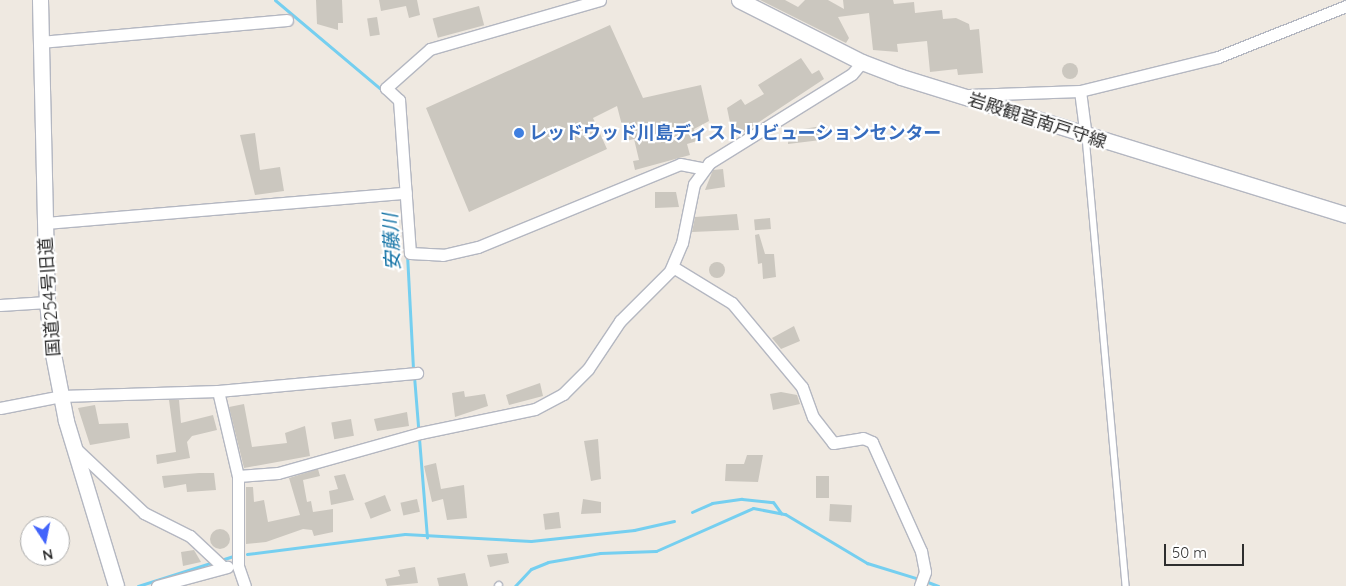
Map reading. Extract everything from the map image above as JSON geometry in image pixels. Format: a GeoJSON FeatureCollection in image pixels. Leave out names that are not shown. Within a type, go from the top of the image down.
{"type":"FeatureCollection","features":[{"type":"Feature","properties":{"kind":"main road","name":"国道254号旧道"},"geometry":{"type":"LineString","coordinates":[[40,0],[47,302],[61,396],[72,444],[116,586]]}},
{"type":"Feature","properties":{"kind":"main road","name":"岩殿観音南戸守線"},"geometry":{"type":"LineString","coordinates":[[739,0],[862,62],[1086,137],[1346,215]]}},
{"type":"Feature","properties":{"kind":"street"},"geometry":{"type":"LineString","coordinates":[[600,0],[430,49],[386,88],[399,100],[410,253],[443,254],[478,247],[680,164],[705,169]]}},
{"type":"Feature","properties":{"kind":"street"},"geometry":{"type":"LineString","coordinates":[[958,95],[1080,91],[1218,57],[1346,6]]}},
{"type":"Feature","properties":{"kind":"street"},"geometry":{"type":"LineString","coordinates":[[40,42],[286,20]]}},
{"type":"Feature","properties":{"kind":"street"},"geometry":{"type":"LineString","coordinates":[[238,476],[278,472],[411,435],[535,409],[564,394],[588,369],[620,321],[673,267],[694,184],[705,169],[852,74],[862,62]]}},
{"type":"Feature","properties":{"kind":"street"},"geometry":{"type":"LineString","coordinates":[[1080,91],[1086,137]]}},
{"type":"Feature","properties":{"kind":"street"},"geometry":{"type":"LineString","coordinates":[[45,224],[406,193]]}},
{"type":"Feature","properties":{"kind":"street"},"geometry":{"type":"LineString","coordinates":[[673,267],[732,303],[802,387],[813,417],[833,443],[862,438],[872,442],[918,542],[924,573],[920,586]]}},
{"type":"Feature","properties":{"kind":"street"},"geometry":{"type":"LineString","coordinates":[[0,305],[47,302]]}},
{"type":"Feature","properties":{"kind":"street"},"geometry":{"type":"LineString","coordinates":[[0,408],[61,396],[218,391],[417,373]]}},
{"type":"Feature","properties":{"kind":"street"},"geometry":{"type":"LineString","coordinates":[[218,391],[238,476],[238,566],[245,586]]}},
{"type":"Feature","properties":{"kind":"street"},"geometry":{"type":"LineString","coordinates":[[72,444],[144,513],[190,536],[223,567]]}},
{"type":"Feature","properties":{"kind":"street"},"geometry":{"type":"LineString","coordinates":[[157,586],[223,567],[238,566]]}},
{"type":"Feature","properties":{"kind":"lane"},"geometry":{"type":"LineString","coordinates":[[1086,137],[1126,586]]}},
{"type":"Feature","properties":{"kind":"building"},"geometry":{"type":"Polygon","coordinates":[[[316,0],[342,0],[343,23],[338,23],[338,30],[317,24],[316,0]]]}},
{"type":"Feature","properties":{"kind":"building"},"geometry":{"type":"Polygon","coordinates":[[[379,0],[417,0],[420,15],[409,18],[406,6],[381,11],[379,0]]]}},
{"type":"Feature","properties":{"kind":"building"},"geometry":{"type":"Polygon","coordinates":[[[760,0],[785,0],[798,7],[805,0],[828,0],[844,9],[843,0],[893,0],[894,4],[914,2],[915,13],[942,10],[943,19],[956,18],[969,24],[970,30],[979,29],[983,73],[958,75],[957,69],[930,72],[927,41],[897,44],[898,52],[873,50],[869,13],[838,17],[849,38],[846,43],[760,0]]]}},
{"type":"Feature","properties":{"kind":"building"},"geometry":{"type":"Polygon","coordinates":[[[479,6],[484,25],[438,38],[433,18],[479,6]]]}},
{"type":"Feature","properties":{"kind":"building"},"geometry":{"type":"Polygon","coordinates":[[[377,17],[380,35],[370,36],[367,19],[377,17]]]}},
{"type":"Feature","properties":{"kind":"building","name":"レッドウッド川島ディストリビューションセンター"},"geometry":{"type":"Polygon","coordinates":[[[610,25],[643,98],[701,85],[709,121],[694,129],[697,141],[687,144],[690,155],[635,170],[633,161],[639,160],[634,139],[626,141],[617,106],[593,118],[607,149],[469,212],[426,108],[610,25]]]}},
{"type":"Feature","properties":{"kind":"building"},"geometry":{"type":"Polygon","coordinates":[[[801,58],[812,74],[819,70],[824,79],[741,134],[732,132],[727,108],[741,99],[745,105],[764,94],[758,85],[801,58]]]}},
{"type":"Feature","properties":{"kind":"building"},"geometry":{"type":"Polygon","coordinates":[[[1067,63],[1073,63],[1078,68],[1076,77],[1067,79],[1062,74],[1062,68],[1067,63]]]}},
{"type":"Feature","properties":{"kind":"building"},"geometry":{"type":"Polygon","coordinates":[[[827,127],[829,139],[788,144],[789,131],[827,127]]]}},
{"type":"Feature","properties":{"kind":"building"},"geometry":{"type":"Polygon","coordinates":[[[255,133],[260,170],[280,167],[284,191],[255,195],[240,135],[255,133]]]}},
{"type":"Feature","properties":{"kind":"building"},"geometry":{"type":"Polygon","coordinates":[[[723,169],[725,187],[705,190],[713,170],[723,169]]]}},
{"type":"Feature","properties":{"kind":"building"},"geometry":{"type":"Polygon","coordinates":[[[655,192],[676,192],[679,207],[655,208],[655,192]]]}},
{"type":"Feature","properties":{"kind":"building"},"geometry":{"type":"Polygon","coordinates":[[[737,214],[739,230],[692,232],[695,217],[737,214]]]}},
{"type":"Feature","properties":{"kind":"building"},"geometry":{"type":"Polygon","coordinates":[[[770,218],[771,229],[755,230],[754,219],[770,218]]]}},
{"type":"Feature","properties":{"kind":"building"},"geometry":{"type":"Polygon","coordinates":[[[759,234],[765,254],[774,254],[776,277],[763,279],[762,263],[758,264],[755,235],[759,234]]]}},
{"type":"Feature","properties":{"kind":"building"},"geometry":{"type":"Polygon","coordinates":[[[714,262],[720,262],[725,267],[723,276],[714,278],[709,273],[709,267],[714,262]]]}},
{"type":"Feature","properties":{"kind":"building"},"geometry":{"type":"Polygon","coordinates":[[[794,326],[800,341],[781,349],[772,338],[794,326]]]}},
{"type":"Feature","properties":{"kind":"building"},"geometry":{"type":"Polygon","coordinates":[[[540,383],[543,396],[509,405],[506,395],[540,383]]]}},
{"type":"Feature","properties":{"kind":"building"},"geometry":{"type":"Polygon","coordinates":[[[464,391],[465,397],[485,394],[488,406],[455,417],[452,393],[464,391]]]}},
{"type":"Feature","properties":{"kind":"building"},"geometry":{"type":"Polygon","coordinates":[[[781,392],[797,395],[800,404],[773,410],[770,394],[781,392]]]}},
{"type":"Feature","properties":{"kind":"building"},"geometry":{"type":"Polygon","coordinates":[[[169,400],[179,400],[181,423],[213,415],[217,430],[192,436],[187,442],[190,458],[157,464],[156,455],[176,452],[169,400]]]}},
{"type":"Feature","properties":{"kind":"building"},"geometry":{"type":"Polygon","coordinates":[[[244,404],[252,447],[287,443],[285,433],[305,426],[310,456],[244,468],[229,407],[244,404]]]}},
{"type":"Feature","properties":{"kind":"building"},"geometry":{"type":"Polygon","coordinates":[[[95,405],[99,424],[128,423],[130,438],[90,445],[78,408],[95,405]]]}},
{"type":"Feature","properties":{"kind":"building"},"geometry":{"type":"Polygon","coordinates":[[[407,412],[409,426],[377,431],[374,419],[407,412]]]}},
{"type":"Feature","properties":{"kind":"building"},"geometry":{"type":"Polygon","coordinates":[[[351,419],[354,436],[334,439],[331,422],[351,419]]]}},
{"type":"Feature","properties":{"kind":"building"},"geometry":{"type":"Polygon","coordinates":[[[598,439],[601,479],[591,481],[584,441],[598,439]]]}},
{"type":"Feature","properties":{"kind":"building"},"geometry":{"type":"Polygon","coordinates":[[[747,455],[763,455],[758,482],[725,481],[726,464],[744,464],[747,455]]]}},
{"type":"Feature","properties":{"kind":"building"},"geometry":{"type":"Polygon","coordinates":[[[436,463],[441,489],[464,485],[467,518],[447,520],[443,499],[432,502],[424,466],[436,463]]]}},
{"type":"Feature","properties":{"kind":"building"},"geometry":{"type":"Polygon","coordinates":[[[318,469],[320,476],[303,480],[307,502],[311,501],[313,512],[333,509],[333,532],[314,536],[312,530],[303,529],[266,542],[246,544],[246,487],[253,487],[254,502],[264,500],[268,522],[300,515],[289,478],[318,469]]]}},
{"type":"Feature","properties":{"kind":"building"},"geometry":{"type":"Polygon","coordinates":[[[214,473],[216,490],[187,492],[186,484],[164,488],[162,476],[214,473]]]}},
{"type":"Feature","properties":{"kind":"building"},"geometry":{"type":"Polygon","coordinates":[[[345,474],[354,500],[331,505],[329,491],[338,489],[334,476],[345,474]]]}},
{"type":"Feature","properties":{"kind":"building"},"geometry":{"type":"Polygon","coordinates":[[[816,476],[829,476],[829,498],[816,498],[816,476]]]}},
{"type":"Feature","properties":{"kind":"building"},"geometry":{"type":"Polygon","coordinates":[[[385,495],[391,511],[371,519],[364,503],[385,495]]]}},
{"type":"Feature","properties":{"kind":"building"},"geometry":{"type":"Polygon","coordinates":[[[417,499],[420,512],[403,515],[400,503],[417,499]]]}},
{"type":"Feature","properties":{"kind":"building"},"geometry":{"type":"Polygon","coordinates":[[[583,499],[601,502],[601,513],[581,514],[583,499]]]}},
{"type":"Feature","properties":{"kind":"building"},"geometry":{"type":"Polygon","coordinates":[[[830,504],[852,505],[851,522],[829,521],[830,504]]]}},
{"type":"Feature","properties":{"kind":"building"},"geometry":{"type":"Polygon","coordinates":[[[559,512],[561,528],[545,530],[543,514],[559,512]]]}},
{"type":"Feature","properties":{"kind":"building"},"geometry":{"type":"Polygon","coordinates":[[[220,529],[227,532],[230,539],[227,546],[220,549],[213,546],[210,539],[213,532],[220,529]]]}},
{"type":"Feature","properties":{"kind":"building"},"geometry":{"type":"Polygon","coordinates":[[[194,550],[201,562],[183,566],[181,552],[194,550]]]}},
{"type":"Feature","properties":{"kind":"building"},"geometry":{"type":"Polygon","coordinates":[[[507,553],[509,563],[490,567],[487,555],[507,553]]]}},
{"type":"Feature","properties":{"kind":"building"},"geometry":{"type":"Polygon","coordinates":[[[415,567],[418,583],[387,586],[385,579],[400,576],[398,570],[415,567]]]}},
{"type":"Feature","properties":{"kind":"building"},"geometry":{"type":"Polygon","coordinates":[[[465,573],[468,586],[439,586],[437,578],[465,573]]]}},
{"type":"Feature","properties":{"kind":"waterway","name":"安藤川"},"geometry":{"type":"LineString","coordinates":[[275,0],[383,91]]}},
{"type":"Feature","properties":{"kind":"waterway","name":"安藤川"},"geometry":{"type":"LineString","coordinates":[[407,254],[413,370]]}},
{"type":"Feature","properties":{"kind":"waterway","name":"安藤川"},"geometry":{"type":"LineString","coordinates":[[414,376],[427,537]]}},
{"type":"Feature","properties":{"kind":"waterway"},"geometry":{"type":"LineString","coordinates":[[692,512],[712,503],[742,499],[773,502],[781,513]]}},
{"type":"Feature","properties":{"kind":"waterway"},"geometry":{"type":"LineString","coordinates":[[515,586],[531,569],[548,562],[600,553],[656,551],[753,508],[785,514],[867,563],[919,579]]}},
{"type":"Feature","properties":{"kind":"waterway"},"geometry":{"type":"LineString","coordinates":[[247,554],[405,534],[531,541],[634,530],[674,521]]}},
{"type":"Feature","properties":{"kind":"waterway"},"geometry":{"type":"LineString","coordinates":[[224,559],[233,556]]}},
{"type":"Feature","properties":{"kind":"waterway"},"geometry":{"type":"LineString","coordinates":[[138,586],[210,563]]}},
{"type":"Feature","properties":{"kind":"waterway"},"geometry":{"type":"LineString","coordinates":[[925,581],[938,586]]}},
{"type":"Feature","properties":{"kind":"place","name":"レッドウッド川島ディストリビューションセンター"},"geometry":{"type":"Point","coordinates":[519,133]}}]}
